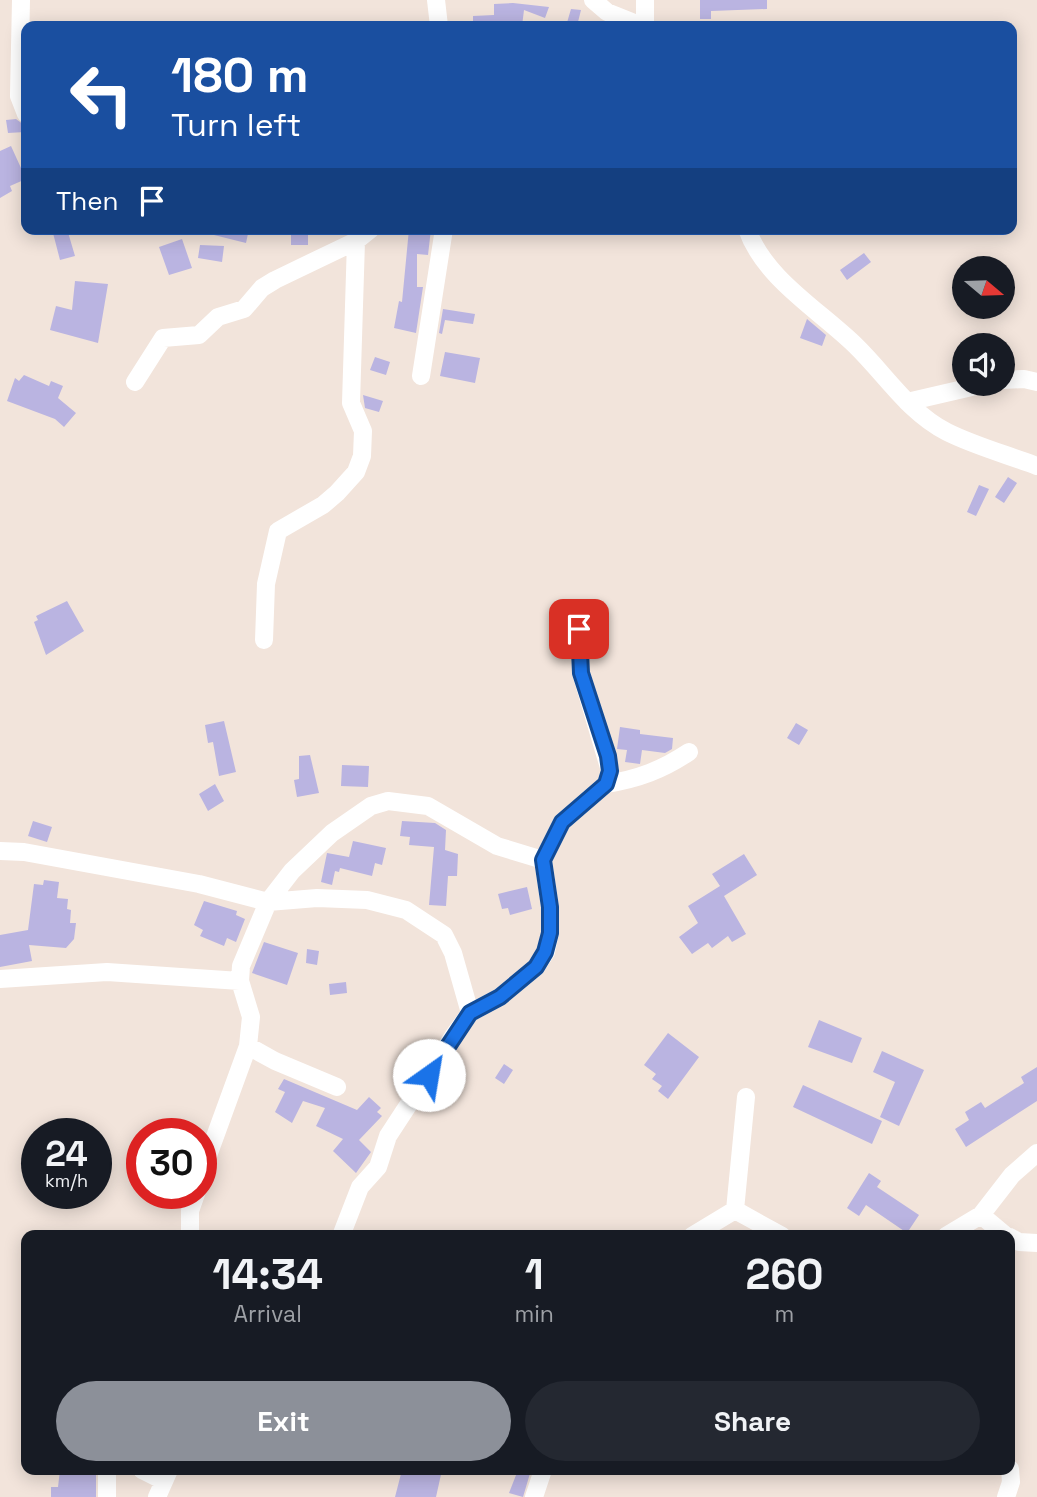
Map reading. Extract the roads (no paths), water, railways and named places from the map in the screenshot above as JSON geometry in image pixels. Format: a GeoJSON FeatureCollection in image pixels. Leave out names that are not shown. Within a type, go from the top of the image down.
{"type":"FeatureCollection","features":[{"type":"Feature","properties":{"kind":"street"},"geometry":{"type":"LineString","coordinates":[[21,21],[22,0]]}},
{"type":"Feature","properties":{"kind":"street"},"geometry":{"type":"LineString","coordinates":[[436,0],[438,21]]}},
{"type":"Feature","properties":{"kind":"street"},"geometry":{"type":"LineString","coordinates":[[593,0],[607,12],[631,21]]}},
{"type":"Feature","properties":{"kind":"street"},"geometry":{"type":"LineString","coordinates":[[644,21],[645,0]]}},
{"type":"Feature","properties":{"kind":"street"},"geometry":{"type":"LineString","coordinates":[[21,32],[21,101]]}},
{"type":"Feature","properties":{"kind":"street"},"geometry":{"type":"LineString","coordinates":[[135,382],[163,338],[200,335],[218,317],[244,309],[262,288],[275,279],[356,242],[364,235]]}},
{"type":"Feature","properties":{"kind":"street"},"geometry":{"type":"LineString","coordinates":[[421,376],[443,235]]}},
{"type":"Feature","properties":{"kind":"street"},"geometry":{"type":"LineString","coordinates":[[749,235],[776,272],[812,309],[855,345],[907,402],[948,432],[1037,466]]}},
{"type":"Feature","properties":{"kind":"street"},"geometry":{"type":"LineString","coordinates":[[264,640],[266,584],[278,531],[323,505],[337,493],[356,472],[362,456],[363,431],[351,403],[356,242]]}},
{"type":"Feature","properties":{"kind":"street"},"geometry":{"type":"LineString","coordinates":[[1015,379],[1037,382]]}},
{"type":"Feature","properties":{"kind":"street"},"geometry":{"type":"LineString","coordinates":[[907,402],[952,392]]}},
{"type":"Feature","properties":{"kind":"street"},"geometry":{"type":"LineString","coordinates":[[579,629],[581,673],[608,756],[610,771],[606,784]]}},
{"type":"Feature","properties":{"kind":"street"},"geometry":{"type":"LineString","coordinates":[[343,1230],[360,1187],[378,1167],[388,1136],[470,1013],[500,997],[536,967],[545,952],[550,933],[550,907],[543,860],[562,822],[606,784],[638,779],[667,767],[689,752]]}},
{"type":"Feature","properties":{"kind":"street"},"geometry":{"type":"LineString","coordinates":[[217,1131],[248,1046],[251,1017],[240,981],[241,966],[268,902],[292,871],[332,833],[371,806],[388,801],[428,806],[497,846],[543,860]]}},
{"type":"Feature","properties":{"kind":"street"},"geometry":{"type":"LineString","coordinates":[[0,851],[24,852],[199,884],[268,902],[317,898],[367,900],[406,910],[444,935],[453,953],[470,1013]]}},
{"type":"Feature","properties":{"kind":"street"},"geometry":{"type":"LineString","coordinates":[[0,979],[107,972],[240,981]]}},
{"type":"Feature","properties":{"kind":"street"},"geometry":{"type":"LineString","coordinates":[[248,1046],[275,1061],[337,1087]]}},
{"type":"Feature","properties":{"kind":"street"},"geometry":{"type":"LineString","coordinates":[[735,1210],[746,1097]]}},
{"type":"Feature","properties":{"kind":"street"},"geometry":{"type":"LineString","coordinates":[[956,1230],[981,1215],[1012,1175],[1037,1153]]}},
{"type":"Feature","properties":{"kind":"street"},"geometry":{"type":"LineString","coordinates":[[190,1230],[191,1209]]}},
{"type":"Feature","properties":{"kind":"street"},"geometry":{"type":"LineString","coordinates":[[702,1230],[735,1210]]}},
{"type":"Feature","properties":{"kind":"street"},"geometry":{"type":"LineString","coordinates":[[735,1210],[771,1230]]}},
{"type":"Feature","properties":{"kind":"street"},"geometry":{"type":"LineString","coordinates":[[981,1215],[1000,1230]]}},
{"type":"Feature","properties":{"kind":"street"},"geometry":{"type":"LineString","coordinates":[[1015,1240],[1037,1243]]}},
{"type":"Feature","properties":{"kind":"street"},"geometry":{"type":"LineString","coordinates":[[107,1475],[107,1497]]}},
{"type":"Feature","properties":{"kind":"street"},"geometry":{"type":"LineString","coordinates":[[534,1497],[541,1475]]}},
{"type":"Feature","properties":{"kind":"street"},"geometry":{"type":"LineString","coordinates":[[1006,1497],[1010,1475]]}}]}
